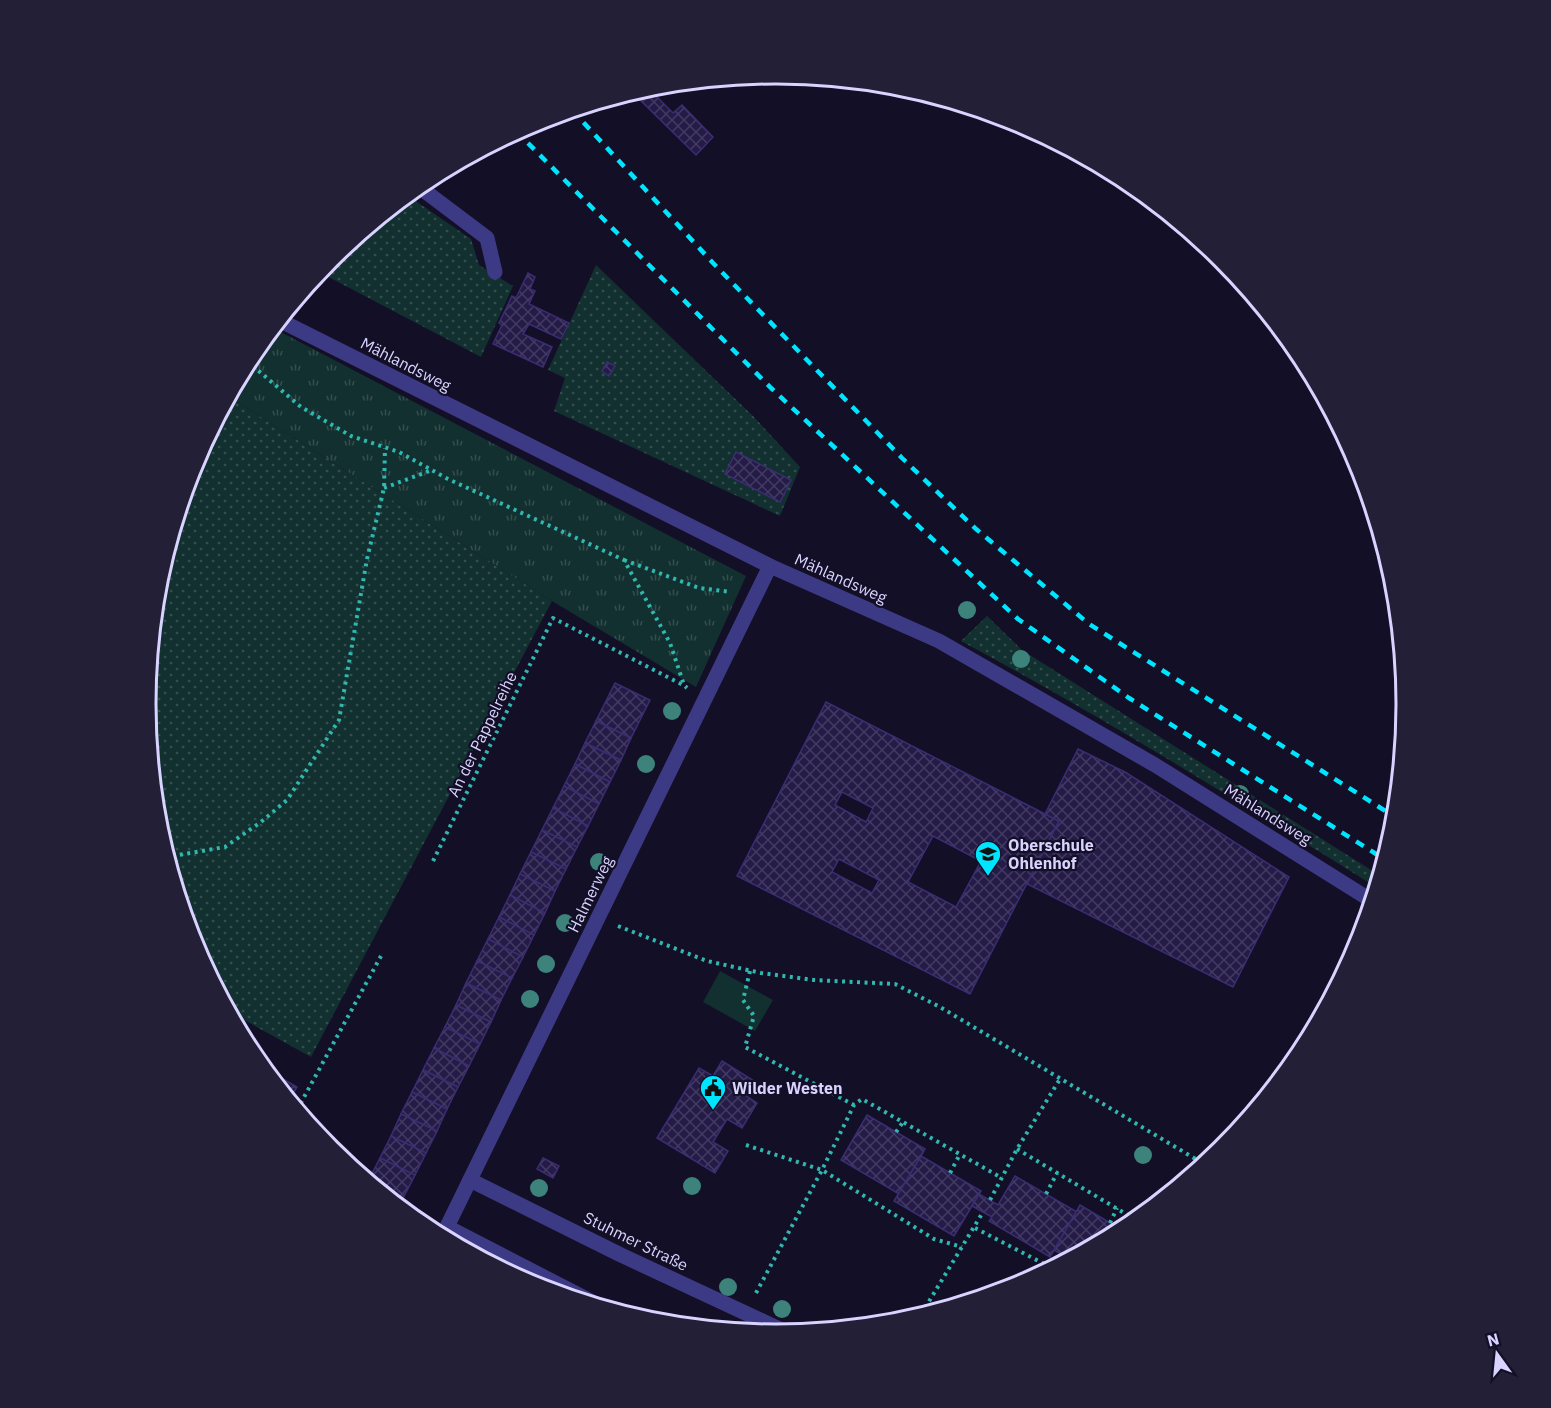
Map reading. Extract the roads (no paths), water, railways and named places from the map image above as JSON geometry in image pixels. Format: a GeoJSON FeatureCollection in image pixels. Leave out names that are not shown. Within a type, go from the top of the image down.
{"type":"FeatureCollection","features":[{"type":"Feature","properties":{"kind":"street"},"geometry":{"type":"LineString","coordinates":[[426,192],[487,238],[495,272]]}},
{"type":"Feature","properties":{"kind":"street","name":"Mählandsweg"},"geometry":{"type":"LineString","coordinates":[[287,324],[770,566],[939,640],[1155,765],[1365,897]]}},
{"type":"Feature","properties":{"kind":"street","name":"Halmerweg"},"geometry":{"type":"LineString","coordinates":[[446,1229],[770,566]]}},
{"type":"Feature","properties":{"kind":"street","name":"Stuhmer Straße"},"geometry":{"type":"LineString","coordinates":[[470,1180],[621,1255],[768,1324]]}},
{"type":"Feature","properties":{"kind":"street"},"geometry":{"type":"LineString","coordinates":[[483,1251],[542,1278]]}},
{"type":"Feature","properties":{"kind":"railway"},"geometry":{"type":"LineString","coordinates":[[578,116],[713,263],[902,458],[976,529],[1089,624],[1386,811]]}},
{"type":"Feature","properties":{"kind":"railway"},"geometry":{"type":"LineString","coordinates":[[523,138],[771,388],[1018,619],[1129,698],[1376,854]]}},
{"type":"Feature","properties":{"kind":"place","name":"Oberschule Ohlenhof"},"geometry":{"type":"Point","coordinates":[988,877]}},
{"type":"Feature","properties":{"kind":"place","name":"Wilder Westen"},"geometry":{"type":"Point","coordinates":[713,1111]}}]}
